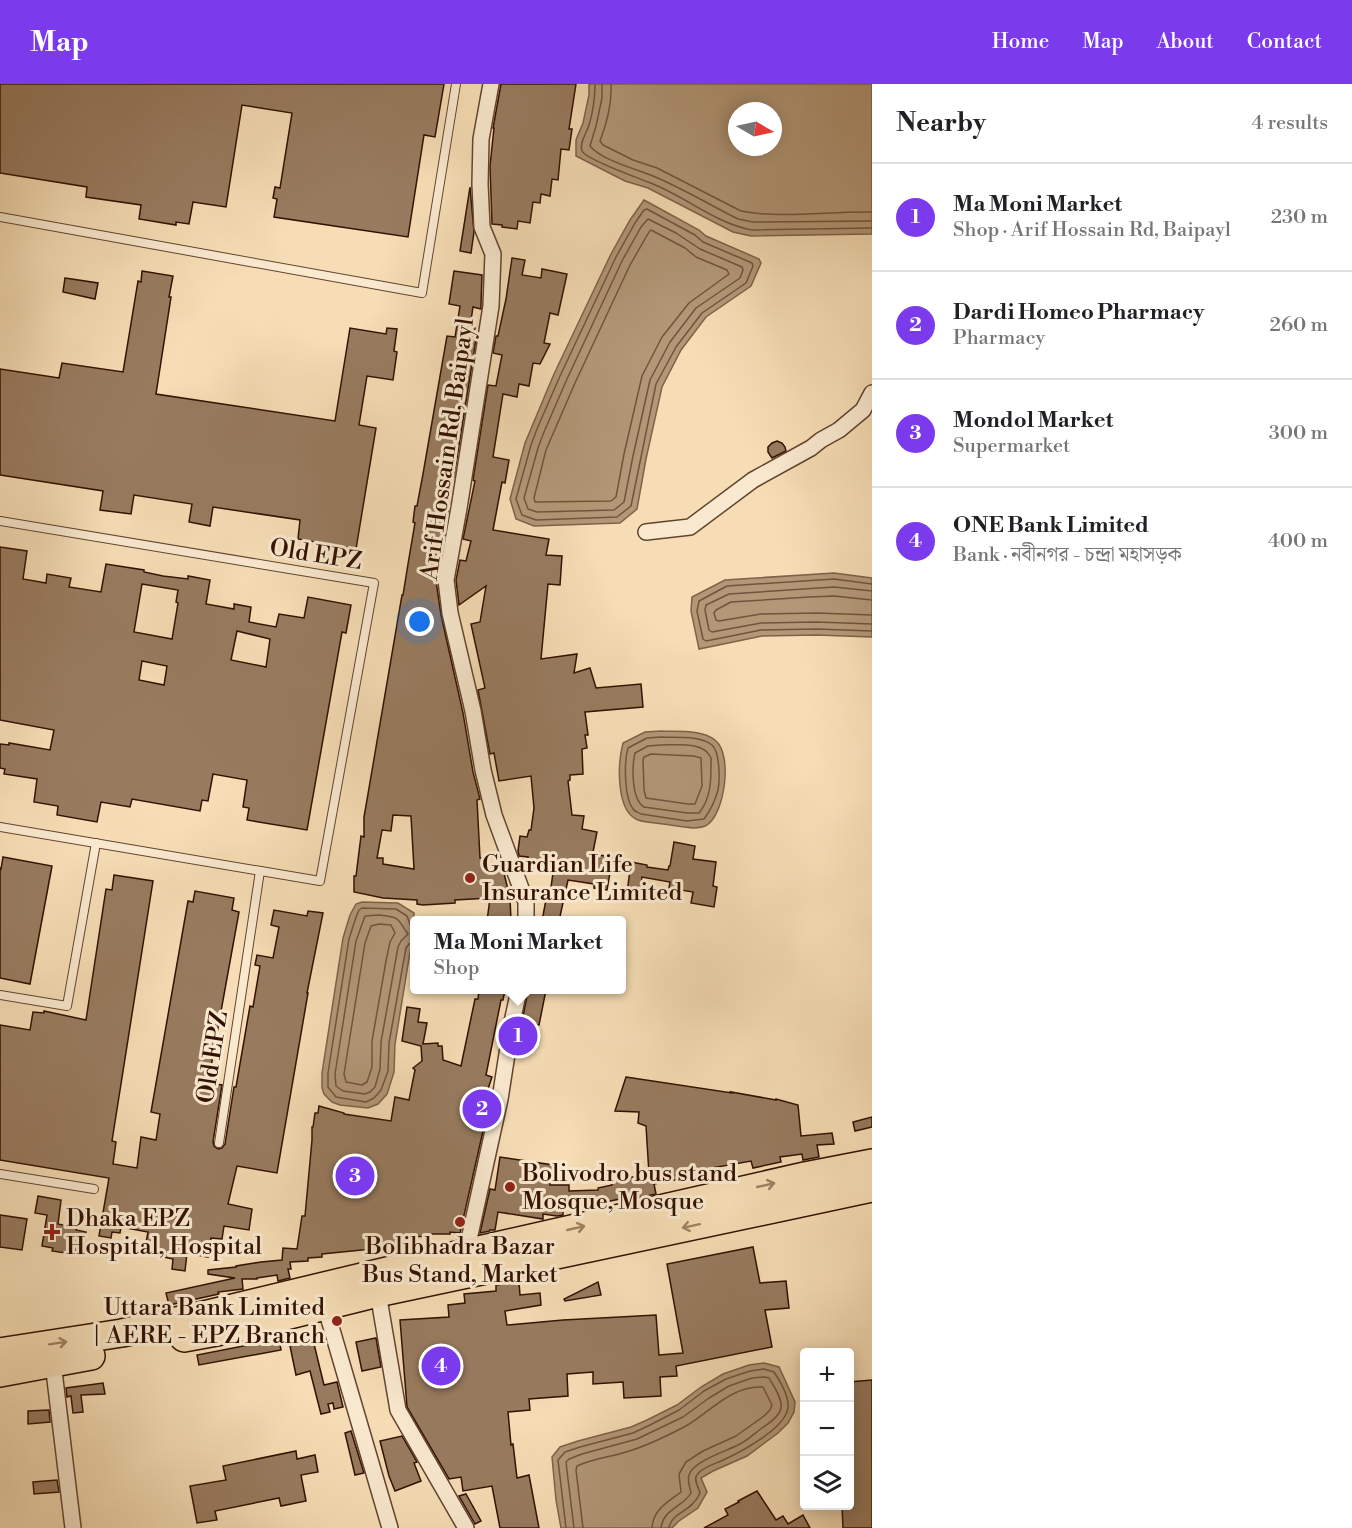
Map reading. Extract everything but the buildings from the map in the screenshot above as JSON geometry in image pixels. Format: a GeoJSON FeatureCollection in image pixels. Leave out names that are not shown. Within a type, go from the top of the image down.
{"type":"FeatureCollection","features":[{"type":"Feature","properties":{"kind":"highway"},"geometry":{"type":"LineString","coordinates":[[0,1352],[122,1333],[465,1253],[872,1163]]}},
{"type":"Feature","properties":{"kind":"highway"},"geometry":{"type":"LineString","coordinates":[[0,1373],[233,1329],[378,1293],[872,1188]]}},
{"type":"Feature","properties":{"kind":"street","name":"Arif Hossain Rd, Baipayl"},"geometry":{"type":"LineString","coordinates":[[491,84],[481,139],[480,184],[482,227],[493,254],[491,306],[446,580],[452,622],[473,711],[483,770],[494,815],[526,902],[526,916]]}},
{"type":"Feature","properties":{"kind":"street"},"geometry":{"type":"LineString","coordinates":[[646,531],[690,526],[753,480],[812,448],[839,430],[863,410],[872,393]]}},
{"type":"Feature","properties":{"kind":"street"},"geometry":{"type":"LineString","coordinates":[[465,1253],[500,1100],[518,994]]}},
{"type":"Feature","properties":{"kind":"street"},"geometry":{"type":"LineString","coordinates":[[378,1293],[398,1410],[466,1528]]}},
{"type":"Feature","properties":{"kind":"street"},"geometry":{"type":"LineString","coordinates":[[325,1306],[390,1528]]}},
{"type":"Feature","properties":{"kind":"street"},"geometry":{"type":"LineString","coordinates":[[53,1363],[73,1528]]}},
{"type":"Feature","properties":{"kind":"lane"},"geometry":{"type":"LineString","coordinates":[[0,217],[422,293],[456,84]]}},
{"type":"Feature","properties":{"kind":"lane","name":"Old EPZ"},"geometry":{"type":"LineString","coordinates":[[0,521],[374,583],[320,881],[0,827]]}},
{"type":"Feature","properties":{"kind":"lane"},"geometry":{"type":"LineString","coordinates":[[0,995],[68,1006],[96,843]]}},
{"type":"Feature","properties":{"kind":"lane","name":"Old EPZ"},"geometry":{"type":"LineString","coordinates":[[219,1143],[260,871]]}},
{"type":"Feature","properties":{"kind":"lane"},"geometry":{"type":"LineString","coordinates":[[0,1174],[94,1189]]}},
{"type":"Feature","properties":{"kind":"water"},"geometry":{"type":"Polygon","coordinates":[[[589,84],[872,84],[872,234],[751,236],[733,232],[648,188],[625,181],[576,156],[576,140],[583,123],[589,84]]]}},
{"type":"Feature","properties":{"kind":"water"},"geometry":{"type":"Polygon","coordinates":[[[644,200],[706,236],[759,259],[761,263],[751,286],[706,317],[681,350],[662,387],[637,509],[620,523],[534,526],[516,519],[510,499],[525,443],[554,374],[611,254],[644,200]]]}},
{"type":"Feature","properties":{"kind":"water"},"geometry":{"type":"Polygon","coordinates":[[[834,573],[872,578],[872,637],[762,636],[699,649],[691,611],[692,597],[725,580],[834,573]]]}},
{"type":"Feature","properties":{"kind":"water"},"geometry":{"type":"Polygon","coordinates":[[[645,732],[703,734],[715,740],[721,747],[725,770],[722,797],[713,818],[703,827],[688,828],[638,820],[625,807],[619,773],[623,743],[645,732]]]}},
{"type":"Feature","properties":{"kind":"water"},"geometry":{"type":"Polygon","coordinates":[[[362,902],[398,903],[414,913],[414,916],[410,916],[410,952],[395,1044],[394,1072],[387,1094],[378,1104],[368,1108],[332,1102],[324,1094],[322,1088],[322,1073],[343,938],[356,904],[362,902]]]}},
{"type":"Feature","properties":{"kind":"water"},"geometry":{"type":"Polygon","coordinates":[[[764,1363],[779,1367],[795,1402],[794,1412],[788,1423],[778,1433],[747,1456],[701,1478],[707,1492],[698,1508],[672,1528],[561,1528],[552,1457],[560,1447],[631,1427],[677,1405],[723,1374],[749,1365],[764,1363]]]}},
{"type":"Feature","properties":{"kind":"place","name":"Guardian Life Insurance Limited"},"geometry":{"type":"Point","coordinates":[470,878]}},
{"type":"Feature","properties":{"kind":"place","name":"Ma Moni Market"},"geometry":{"type":"Point","coordinates":[518,1036]}},
{"type":"Feature","properties":{"kind":"place","name":"Dardi Homeo Pharmacy"},"geometry":{"type":"Point","coordinates":[482,1109]}},
{"type":"Feature","properties":{"kind":"place","name":"Mondol Market"},"geometry":{"type":"Point","coordinates":[355,1176]}},
{"type":"Feature","properties":{"kind":"place","name":"Bolivodro bus stand Mosque, Mosque"},"geometry":{"type":"Point","coordinates":[510,1187]}},
{"type":"Feature","properties":{"kind":"place","name":"Bolibhadra Bazar Bus Stand, Market"},"geometry":{"type":"Point","coordinates":[460,1222]}},
{"type":"Feature","properties":{"kind":"place","name":"Dhaka EPZ Hospital, Hospital"},"geometry":{"type":"Point","coordinates":[52,1232]}},
{"type":"Feature","properties":{"kind":"place","name":"Uttara Bank Limited | AERE - EPZ Branch"},"geometry":{"type":"Point","coordinates":[337,1321]}},
{"type":"Feature","properties":{"kind":"place","name":"ONE Bank Limited"},"geometry":{"type":"Point","coordinates":[441,1366]}}]}
